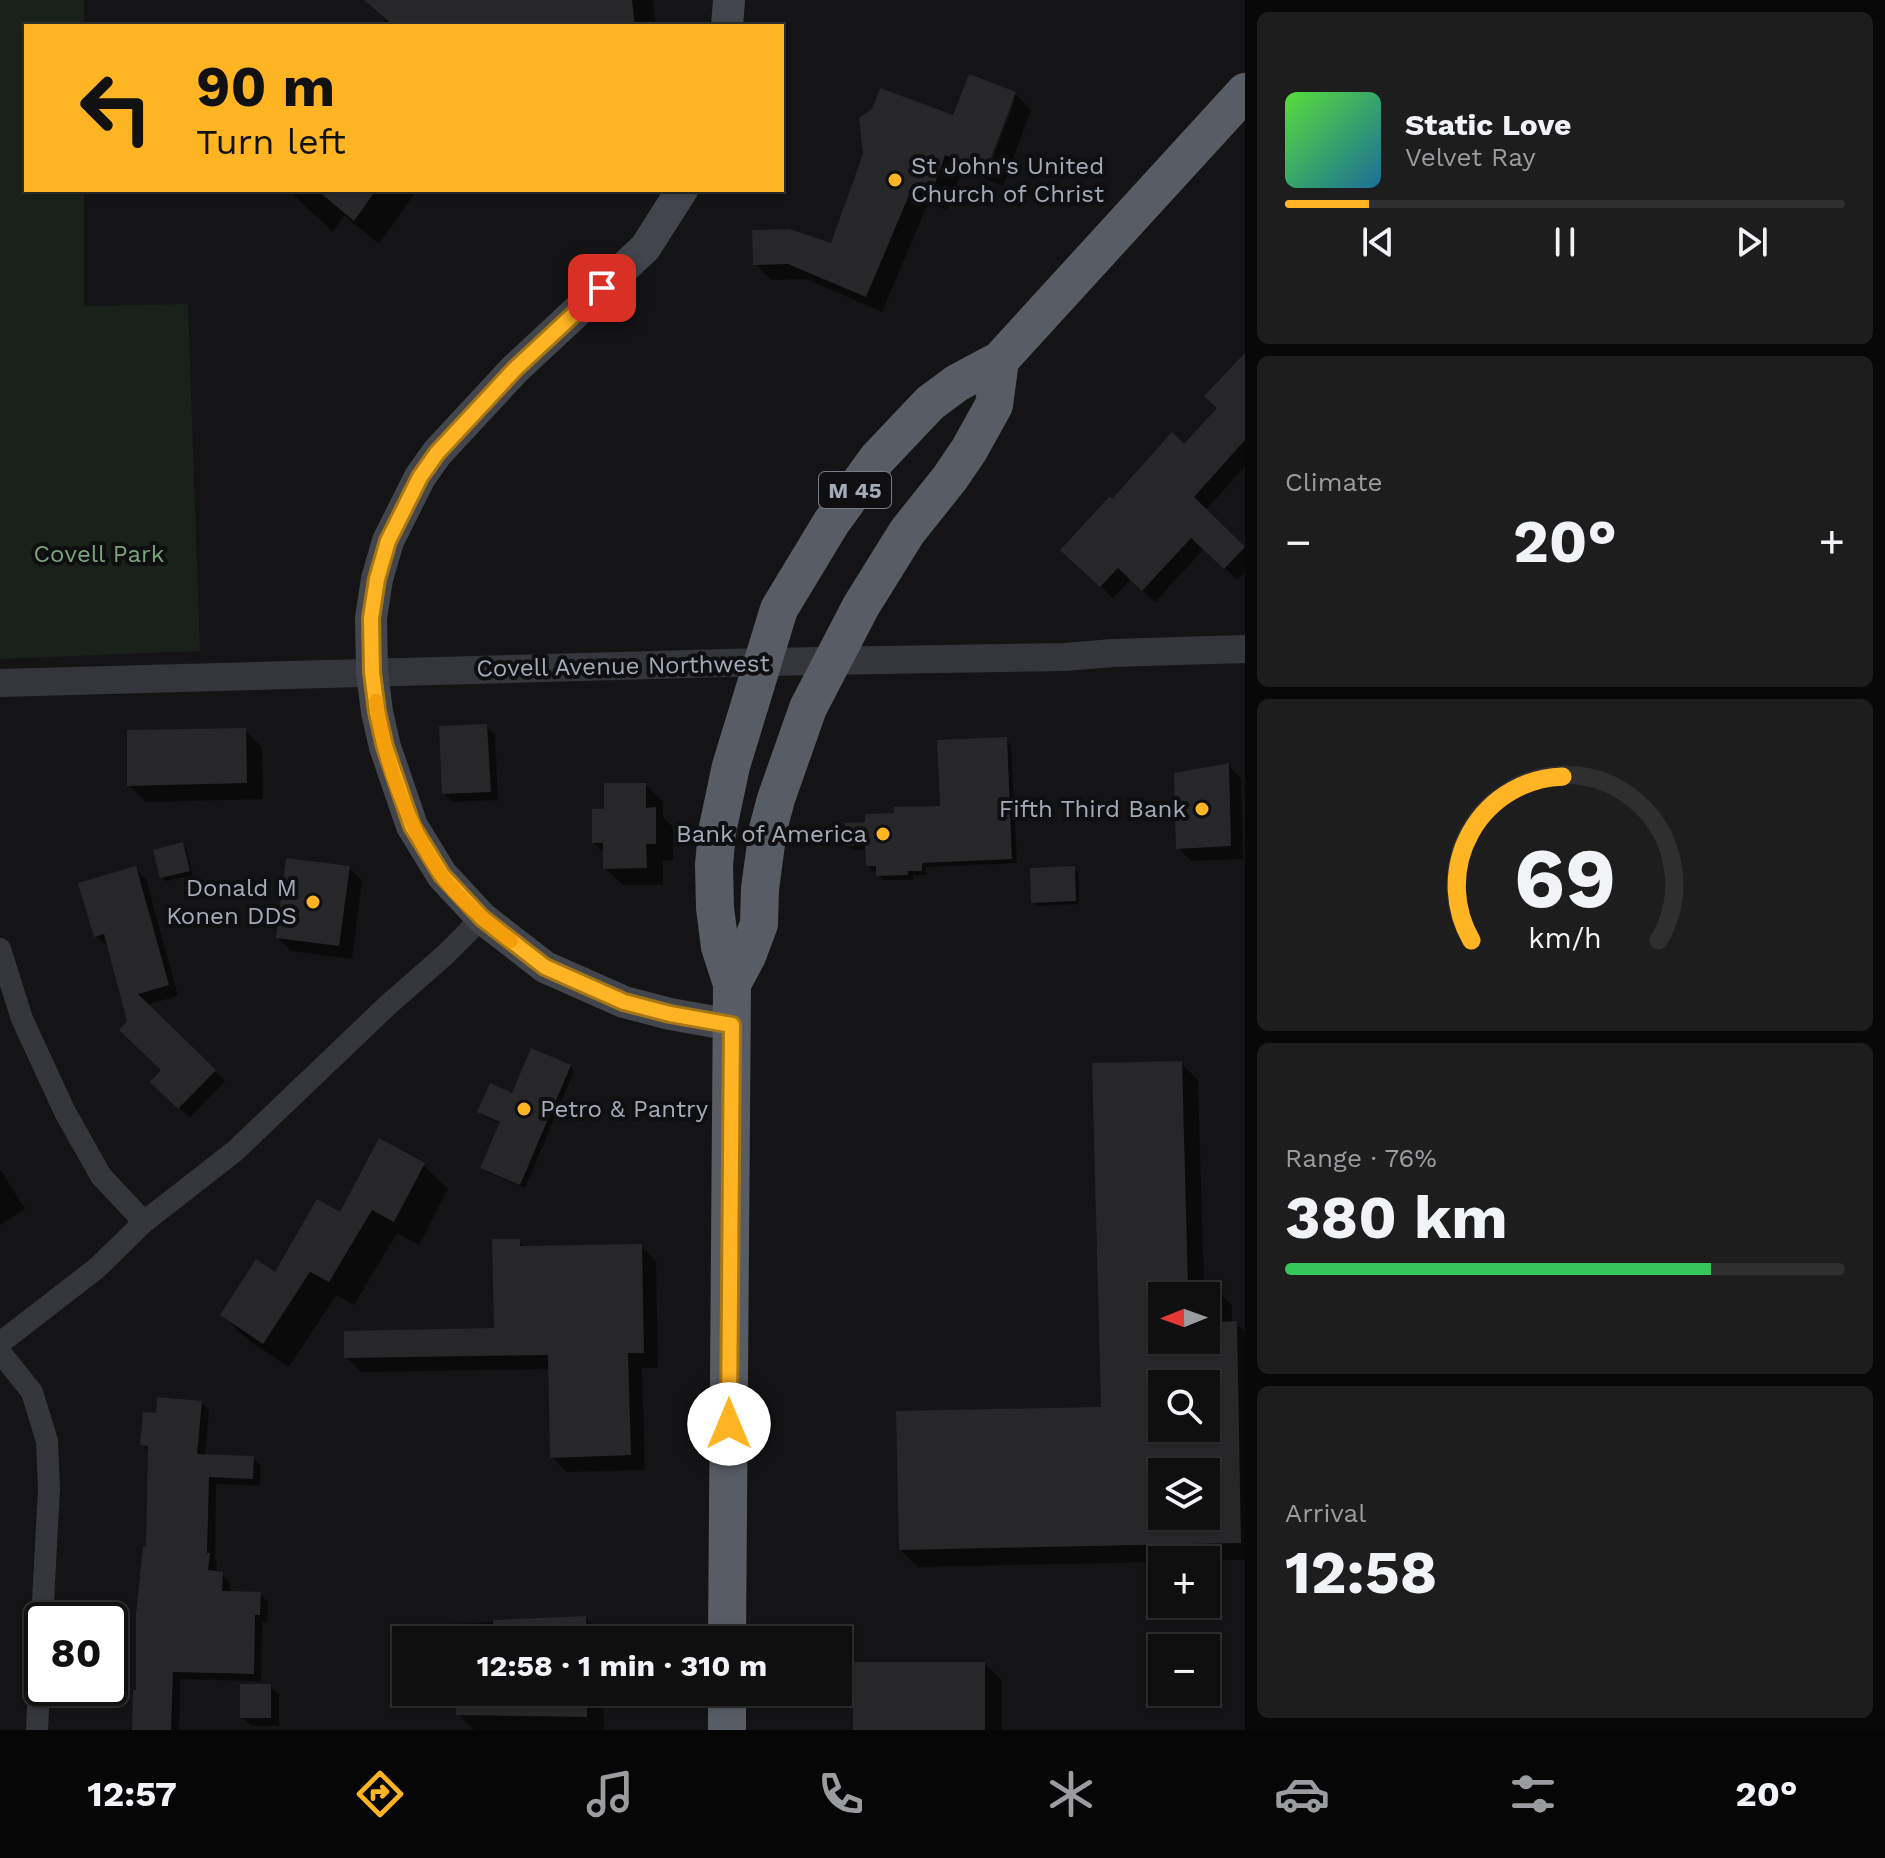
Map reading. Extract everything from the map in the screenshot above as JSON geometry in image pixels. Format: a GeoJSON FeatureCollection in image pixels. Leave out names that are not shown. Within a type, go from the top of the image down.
{"type":"FeatureCollection","features":[{"type":"Feature","properties":{"kind":"highway","name":"M 45"},"geometry":{"type":"LineString","coordinates":[[727,1626],[732,984],[720,947],[714,865],[724,794],[779,609],[831,523],[877,459],[930,403],[957,383],[1000,360],[1245,92]]}},
{"type":"Feature","properties":{"kind":"highway","name":"M 45"},"geometry":{"type":"LineString","coordinates":[[732,984],[759,924],[768,829],[808,708],[861,606],[907,532],[969,450],[994,405],[1000,360]]}},
{"type":"Feature","properties":{"kind":"highway"},"geometry":{"type":"LineString","coordinates":[[727,1706],[727,1730]]}},
{"type":"Feature","properties":{"kind":"main road"},"geometry":{"type":"LineString","coordinates":[[727,24],[729,0]]}},
{"type":"Feature","properties":{"kind":"main road"},"geometry":{"type":"LineString","coordinates":[[681,192],[645,248],[515,369],[437,453],[420,477],[388,541],[377,579],[371,618],[372,672],[385,747],[412,826],[442,875],[482,918],[545,967],[624,1002],[732,1025]]}},
{"type":"Feature","properties":{"kind":"street","name":"Covell Avenue Northwest"},"geometry":{"type":"LineString","coordinates":[[0,683],[1065,657],[1245,649]]}},
{"type":"Feature","properties":{"kind":"street"},"geometry":{"type":"LineString","coordinates":[[0,1343],[97,1268],[144,1222],[235,1151],[482,918]]}},
{"type":"Feature","properties":{"kind":"street"},"geometry":{"type":"LineString","coordinates":[[0,949],[22,1019],[65,1112],[101,1176],[144,1222]]}},
{"type":"Feature","properties":{"kind":"street"},"geometry":{"type":"LineString","coordinates":[[0,1352],[32,1392],[47,1441],[49,1489],[43,1602]]}},
{"type":"Feature","properties":{"kind":"street"},"geometry":{"type":"LineString","coordinates":[[37,1730],[38,1706]]}},
{"type":"Feature","properties":{"kind":"green space","name":"Covell Park"},"geometry":{"type":"Polygon","coordinates":[[[0,0],[84,0],[84,24],[24,24],[24,192],[84,192],[84,306],[188,304],[200,651],[0,659],[0,0]]]}},
{"type":"Feature","properties":{"kind":"building"},"geometry":{"type":"Polygon","coordinates":[[[364,0],[632,0],[635,24],[392,24],[364,0]]]}},
{"type":"Feature","properties":{"kind":"building","name":"St John's United Church of Christ"},"geometry":{"type":"Polygon","coordinates":[[[969,74],[1016,92],[986,171],[945,155],[931,195],[912,188],[866,297],[788,264],[753,265],[752,230],[789,229],[831,243],[863,154],[859,118],[872,109],[880,88],[953,115],[969,74]]]}},
{"type":"Feature","properties":{"kind":"building"},"geometry":{"type":"Polygon","coordinates":[[[319,192],[375,192],[354,221],[319,192]]]}},
{"type":"Feature","properties":{"kind":"building"},"geometry":{"type":"Polygon","coordinates":[[[1245,353],[1245,440],[1194,497],[1245,547],[1224,569],[1191,538],[1142,591],[1118,568],[1100,587],[1060,550],[1110,496],[1112,499],[1172,432],[1184,444],[1217,408],[1204,396],[1245,353]]]}},
{"type":"Feature","properties":{"kind":"building"},"geometry":{"type":"Polygon","coordinates":[[[487,724],[491,792],[442,794],[439,726],[487,724]]]}},
{"type":"Feature","properties":{"kind":"building"},"geometry":{"type":"Polygon","coordinates":[[[246,728],[247,783],[127,786],[127,730],[246,728]]]}},
{"type":"Feature","properties":{"kind":"building"},"geometry":{"type":"Polygon","coordinates":[[[1007,737],[1012,859],[922,863],[922,871],[908,871],[908,875],[876,876],[876,866],[866,866],[865,845],[846,846],[845,823],[865,822],[865,814],[894,813],[894,807],[940,806],[937,740],[1007,737]]]}},
{"type":"Feature","properties":{"kind":"building","name":"Fifth Third Bank"},"geometry":{"type":"Polygon","coordinates":[[[1229,763],[1231,846],[1176,849],[1174,773],[1229,763]]]}},
{"type":"Feature","properties":{"kind":"building"},"geometry":{"type":"Polygon","coordinates":[[[604,783],[646,783],[646,808],[656,807],[656,844],[646,844],[647,868],[603,869],[603,843],[592,843],[592,809],[604,809],[604,783]]]}},
{"type":"Feature","properties":{"kind":"building"},"geometry":{"type":"Polygon","coordinates":[[[183,842],[190,871],[160,878],[153,850],[183,842]]]}},
{"type":"Feature","properties":{"kind":"building","name":"Donald M Konen DDS"},"geometry":{"type":"Polygon","coordinates":[[[286,858],[350,866],[339,946],[276,938],[286,858]]]}},
{"type":"Feature","properties":{"kind":"building"},"geometry":{"type":"Polygon","coordinates":[[[136,866],[169,985],[138,994],[216,1070],[178,1109],[150,1082],[161,1070],[119,1030],[127,1021],[104,934],[94,937],[78,883],[136,866]]]}},
{"type":"Feature","properties":{"kind":"building"},"geometry":{"type":"Polygon","coordinates":[[[1075,866],[1076,901],[1031,903],[1030,868],[1075,866]]]}},
{"type":"Feature","properties":{"kind":"building"},"geometry":{"type":"Polygon","coordinates":[[[531,1048],[571,1065],[520,1185],[480,1168],[500,1122],[477,1112],[490,1083],[512,1093],[531,1048]]]}},
{"type":"Feature","properties":{"kind":"building"},"geometry":{"type":"Polygon","coordinates":[[[1182,1061],[1188,1282],[1148,1282],[1148,1354],[1220,1354],[1220,1322],[1237,1321],[1241,1543],[899,1550],[896,1411],[1101,1407],[1092,1063],[1182,1061]]]}},
{"type":"Feature","properties":{"kind":"building"},"geometry":{"type":"Polygon","coordinates":[[[379,1138],[425,1163],[394,1222],[372,1210],[329,1282],[310,1272],[263,1344],[220,1315],[256,1259],[275,1272],[317,1199],[340,1212],[379,1138]]]}},
{"type":"Feature","properties":{"kind":"building"},"geometry":{"type":"Polygon","coordinates":[[[492,1239],[520,1239],[520,1246],[642,1244],[644,1353],[628,1353],[631,1455],[550,1458],[548,1355],[344,1358],[344,1331],[494,1328],[492,1239]]]}},
{"type":"Feature","properties":{"kind":"building"},"geometry":{"type":"Polygon","coordinates":[[[157,1397],[202,1401],[197,1454],[254,1456],[253,1479],[209,1477],[207,1553],[210,1553],[208,1570],[223,1572],[222,1591],[261,1592],[260,1615],[255,1615],[254,1674],[173,1672],[171,1730],[132,1730],[133,1690],[136,1690],[136,1615],[143,1546],[146,1547],[148,1446],[140,1445],[143,1412],[156,1413],[157,1397]]]}},
{"type":"Feature","properties":{"kind":"building"},"geometry":{"type":"Polygon","coordinates":[[[586,1616],[586,1626],[493,1626],[493,1620],[586,1616]]]}},
{"type":"Feature","properties":{"kind":"building"},"geometry":{"type":"Polygon","coordinates":[[[853,1662],[985,1662],[985,1730],[853,1730],[853,1662]]]}},
{"type":"Feature","properties":{"kind":"building"},"geometry":{"type":"Polygon","coordinates":[[[240,1684],[271,1684],[271,1718],[240,1718],[240,1684]]]}},
{"type":"Feature","properties":{"kind":"building"},"geometry":{"type":"Polygon","coordinates":[[[456,1706],[587,1706],[587,1717],[456,1715],[456,1706]]]}},
{"type":"Feature","properties":{"kind":"slow traffic"},"geometry":{"type":"LineString","coordinates":[[376,701],[385,747],[412,826],[442,875],[482,918],[511,941]]}},
{"type":"Feature","properties":{"kind":"place","name":"St John's United Church of Christ"},"geometry":{"type":"Point","coordinates":[895,180]}},
{"type":"Feature","properties":{"kind":"place","name":"Fifth Third Bank"},"geometry":{"type":"Point","coordinates":[1202,809]}},
{"type":"Feature","properties":{"kind":"place","name":"Bank of America"},"geometry":{"type":"Point","coordinates":[883,834]}},
{"type":"Feature","properties":{"kind":"place","name":"Donald M Konen DDS"},"geometry":{"type":"Point","coordinates":[313,902]}},
{"type":"Feature","properties":{"kind":"place","name":"Petro & Pantry"},"geometry":{"type":"Point","coordinates":[524,1109]}},
{"type":"Feature","properties":{"kind":"route"},"geometry":{"type":"LineString","coordinates":[[602,288],[515,369],[437,453],[420,477],[388,541],[377,579],[371,618],[372,672],[385,747],[412,826],[442,875],[482,918],[545,967],[624,1002],[732,1025],[729,1424]]}}]}
